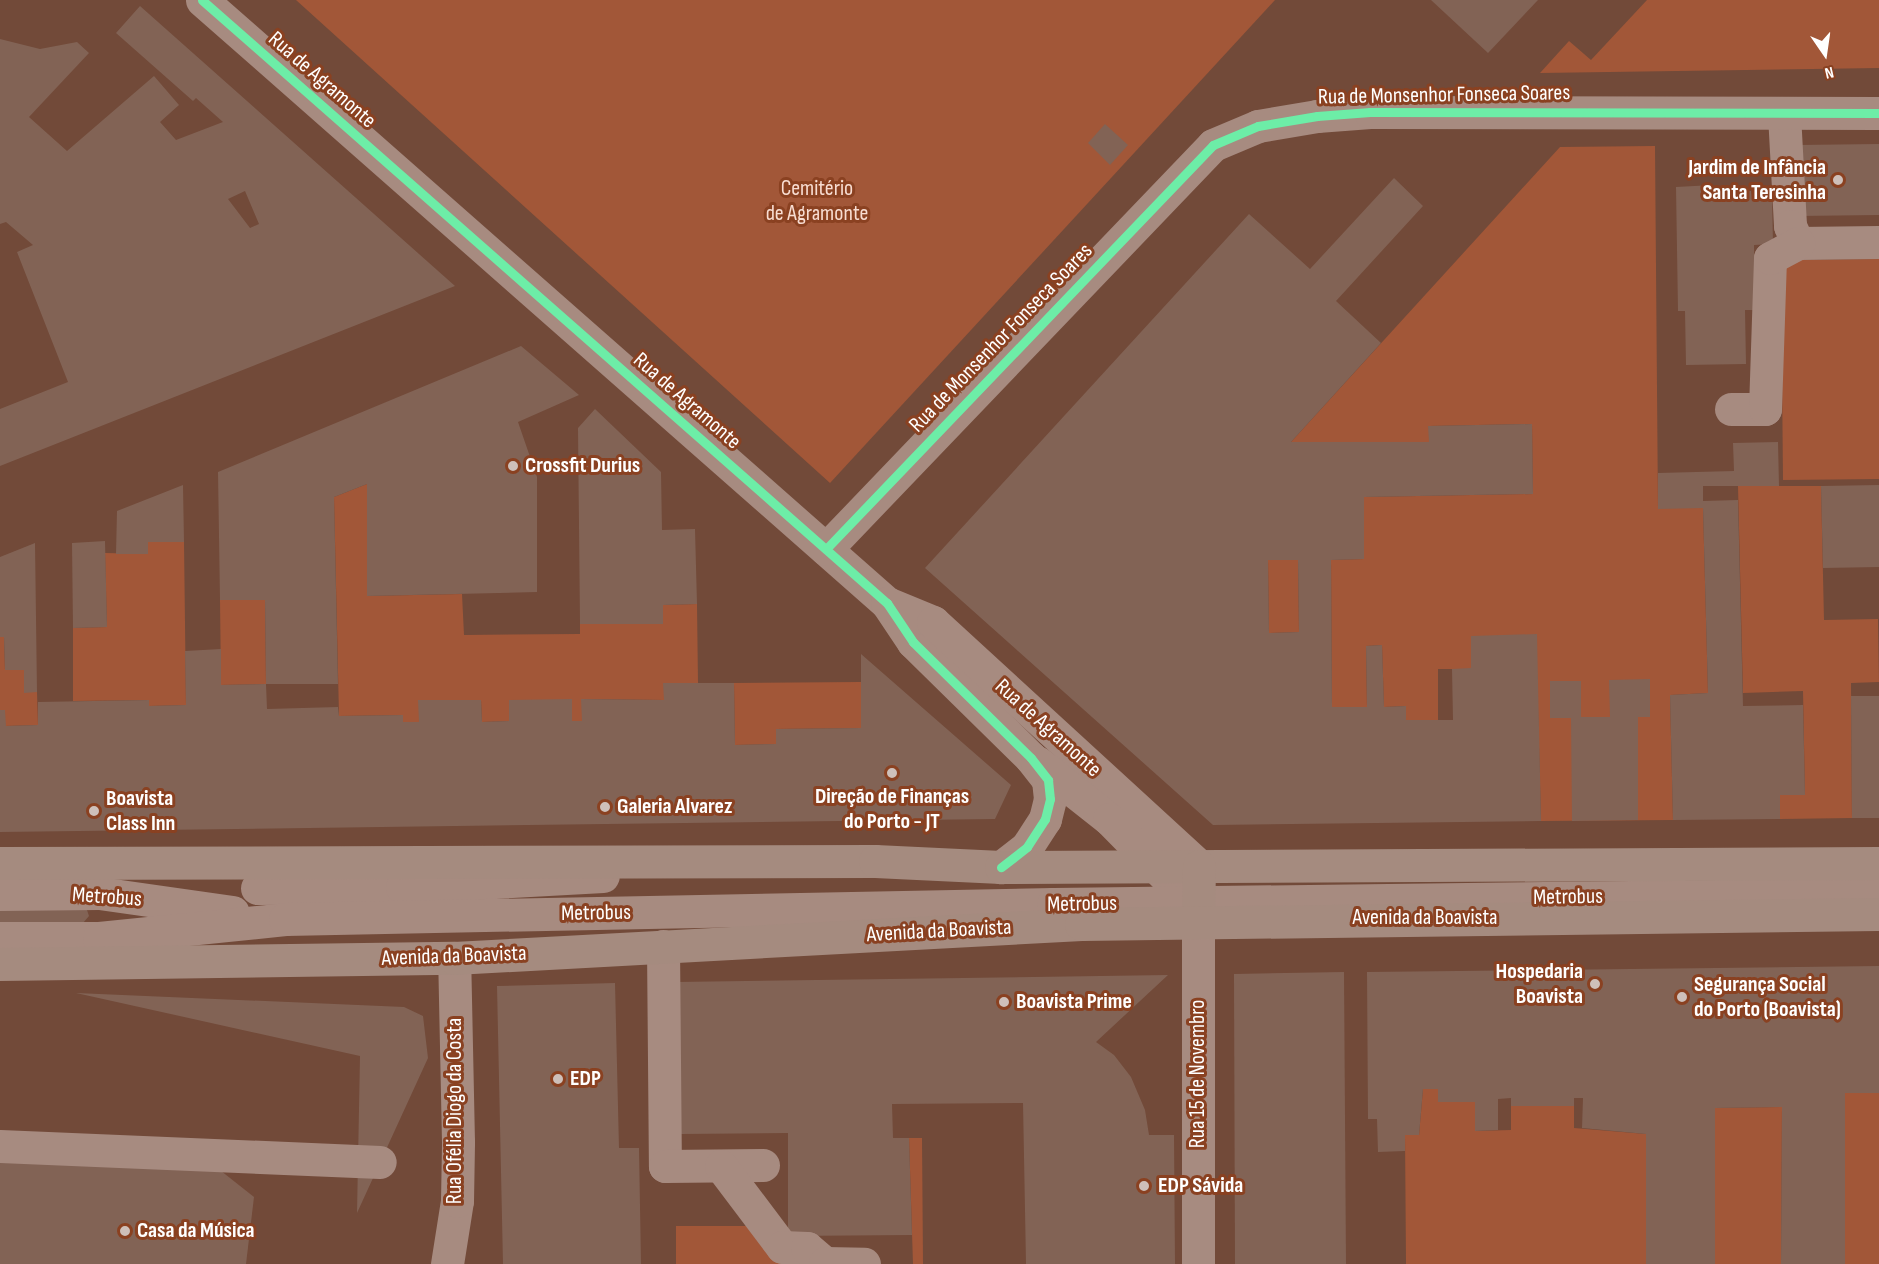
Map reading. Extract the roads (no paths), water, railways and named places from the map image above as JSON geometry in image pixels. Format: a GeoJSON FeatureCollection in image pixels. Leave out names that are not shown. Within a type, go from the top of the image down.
{"type":"FeatureCollection","features":[{"type":"Feature","properties":{"kind":"main road"},"geometry":{"type":"LineString","coordinates":[[0,863],[875,861],[1001,867],[1879,863]]}},
{"type":"Feature","properties":{"kind":"main road"},"geometry":{"type":"LineString","coordinates":[[1194,908],[1199,866]]}},
{"type":"Feature","properties":{"kind":"main road","name":"Avenida da Boavista"},"geometry":{"type":"LineString","coordinates":[[0,964],[454,958],[663,946],[1194,908],[1879,914]]}},
{"type":"Feature","properties":{"kind":"street","name":"Rua de Agramonte"},"geometry":{"type":"LineString","coordinates":[[202,0],[887,603],[913,642],[1031,758],[1048,780],[1050,799],[1046,819],[1027,847],[1001,867]]}},
{"type":"Feature","properties":{"kind":"street","name":"Rua de Monsenhor Fonseca Soares"},"geometry":{"type":"LineString","coordinates":[[826,549],[1213,146],[1258,126],[1317,116],[1370,112],[1879,113]]}},
{"type":"Feature","properties":{"kind":"street"},"geometry":{"type":"LineString","coordinates":[[1784,114],[1790,226],[1798,243]]}},
{"type":"Feature","properties":{"kind":"street"},"geometry":{"type":"LineString","coordinates":[[1731,409],[1765,409],[1770,258],[1798,243],[1879,242]]}},
{"type":"Feature","properties":{"kind":"street","name":"Rua de Agramonte"},"geometry":{"type":"LineString","coordinates":[[887,603],[933,622],[1199,866]]}},
{"type":"Feature","properties":{"kind":"street","name":"Rua de Agramonte"},"geometry":{"type":"LineString","coordinates":[[1031,758],[1083,796],[1157,866],[1194,908]]}},
{"type":"Feature","properties":{"kind":"street"},"geometry":{"type":"LineString","coordinates":[[257,888],[402,887],[875,861]]}},
{"type":"Feature","properties":{"kind":"street","name":"Metrobus"},"geometry":{"type":"LineString","coordinates":[[0,894],[99,893],[285,919]]}},
{"type":"Feature","properties":{"kind":"street","name":"Metrobus"},"geometry":{"type":"LineString","coordinates":[[0,938],[99,938],[285,919],[1194,908],[1879,894]]}},
{"type":"Feature","properties":{"kind":"street","name":"Rua 15 de Novembro"},"geometry":{"type":"LineString","coordinates":[[1194,908],[1198,1264]]}},
{"type":"Feature","properties":{"kind":"street"},"geometry":{"type":"LineString","coordinates":[[663,946],[665,1166],[763,1165]]}},
{"type":"Feature","properties":{"kind":"street","name":"Rua Ofélia Diogo da Costa"},"geometry":{"type":"LineString","coordinates":[[447,1264],[457,1201],[454,958]]}},
{"type":"Feature","properties":{"kind":"street"},"geometry":{"type":"LineString","coordinates":[[0,1146],[380,1162]]}},
{"type":"Feature","properties":{"kind":"street"},"geometry":{"type":"LineString","coordinates":[[721,1166],[782,1247],[807,1248],[825,1263],[864,1264]]}},
{"type":"Feature","properties":{"kind":"place","name":"Jardim de Infância Santa Teresinha"},"geometry":{"type":"Point","coordinates":[1838,180]}},
{"type":"Feature","properties":{"kind":"place","name":"Crossfit Durius"},"geometry":{"type":"Point","coordinates":[513,466]}},
{"type":"Feature","properties":{"kind":"place","name":"Direção de Finanças do Porto - JT"},"geometry":{"type":"Point","coordinates":[892,773]}},
{"type":"Feature","properties":{"kind":"place","name":"Galeria Alvarez"},"geometry":{"type":"Point","coordinates":[605,807]}},
{"type":"Feature","properties":{"kind":"place","name":"Boavista Class Inn"},"geometry":{"type":"Point","coordinates":[94,811]}},
{"type":"Feature","properties":{"kind":"place","name":"Hospedaria Boavista"},"geometry":{"type":"Point","coordinates":[1595,984]}},
{"type":"Feature","properties":{"kind":"place","name":"Segurança Social do Porto (Boavista)"},"geometry":{"type":"Point","coordinates":[1682,997]}},
{"type":"Feature","properties":{"kind":"place","name":"Boavista Prime"},"geometry":{"type":"Point","coordinates":[1004,1002]}},
{"type":"Feature","properties":{"kind":"place","name":"EDP"},"geometry":{"type":"Point","coordinates":[558,1079]}},
{"type":"Feature","properties":{"kind":"place","name":"EDP Sávida"},"geometry":{"type":"Point","coordinates":[1144,1186]}},
{"type":"Feature","properties":{"kind":"place","name":"Casa da Música"},"geometry":{"type":"Point","coordinates":[125,1231]}},
{"type":"Feature","properties":{"kind":"park label","name":"Cemitério de Agramonte"},"geometry":{"type":"Point","coordinates":[817,200]}}]}
